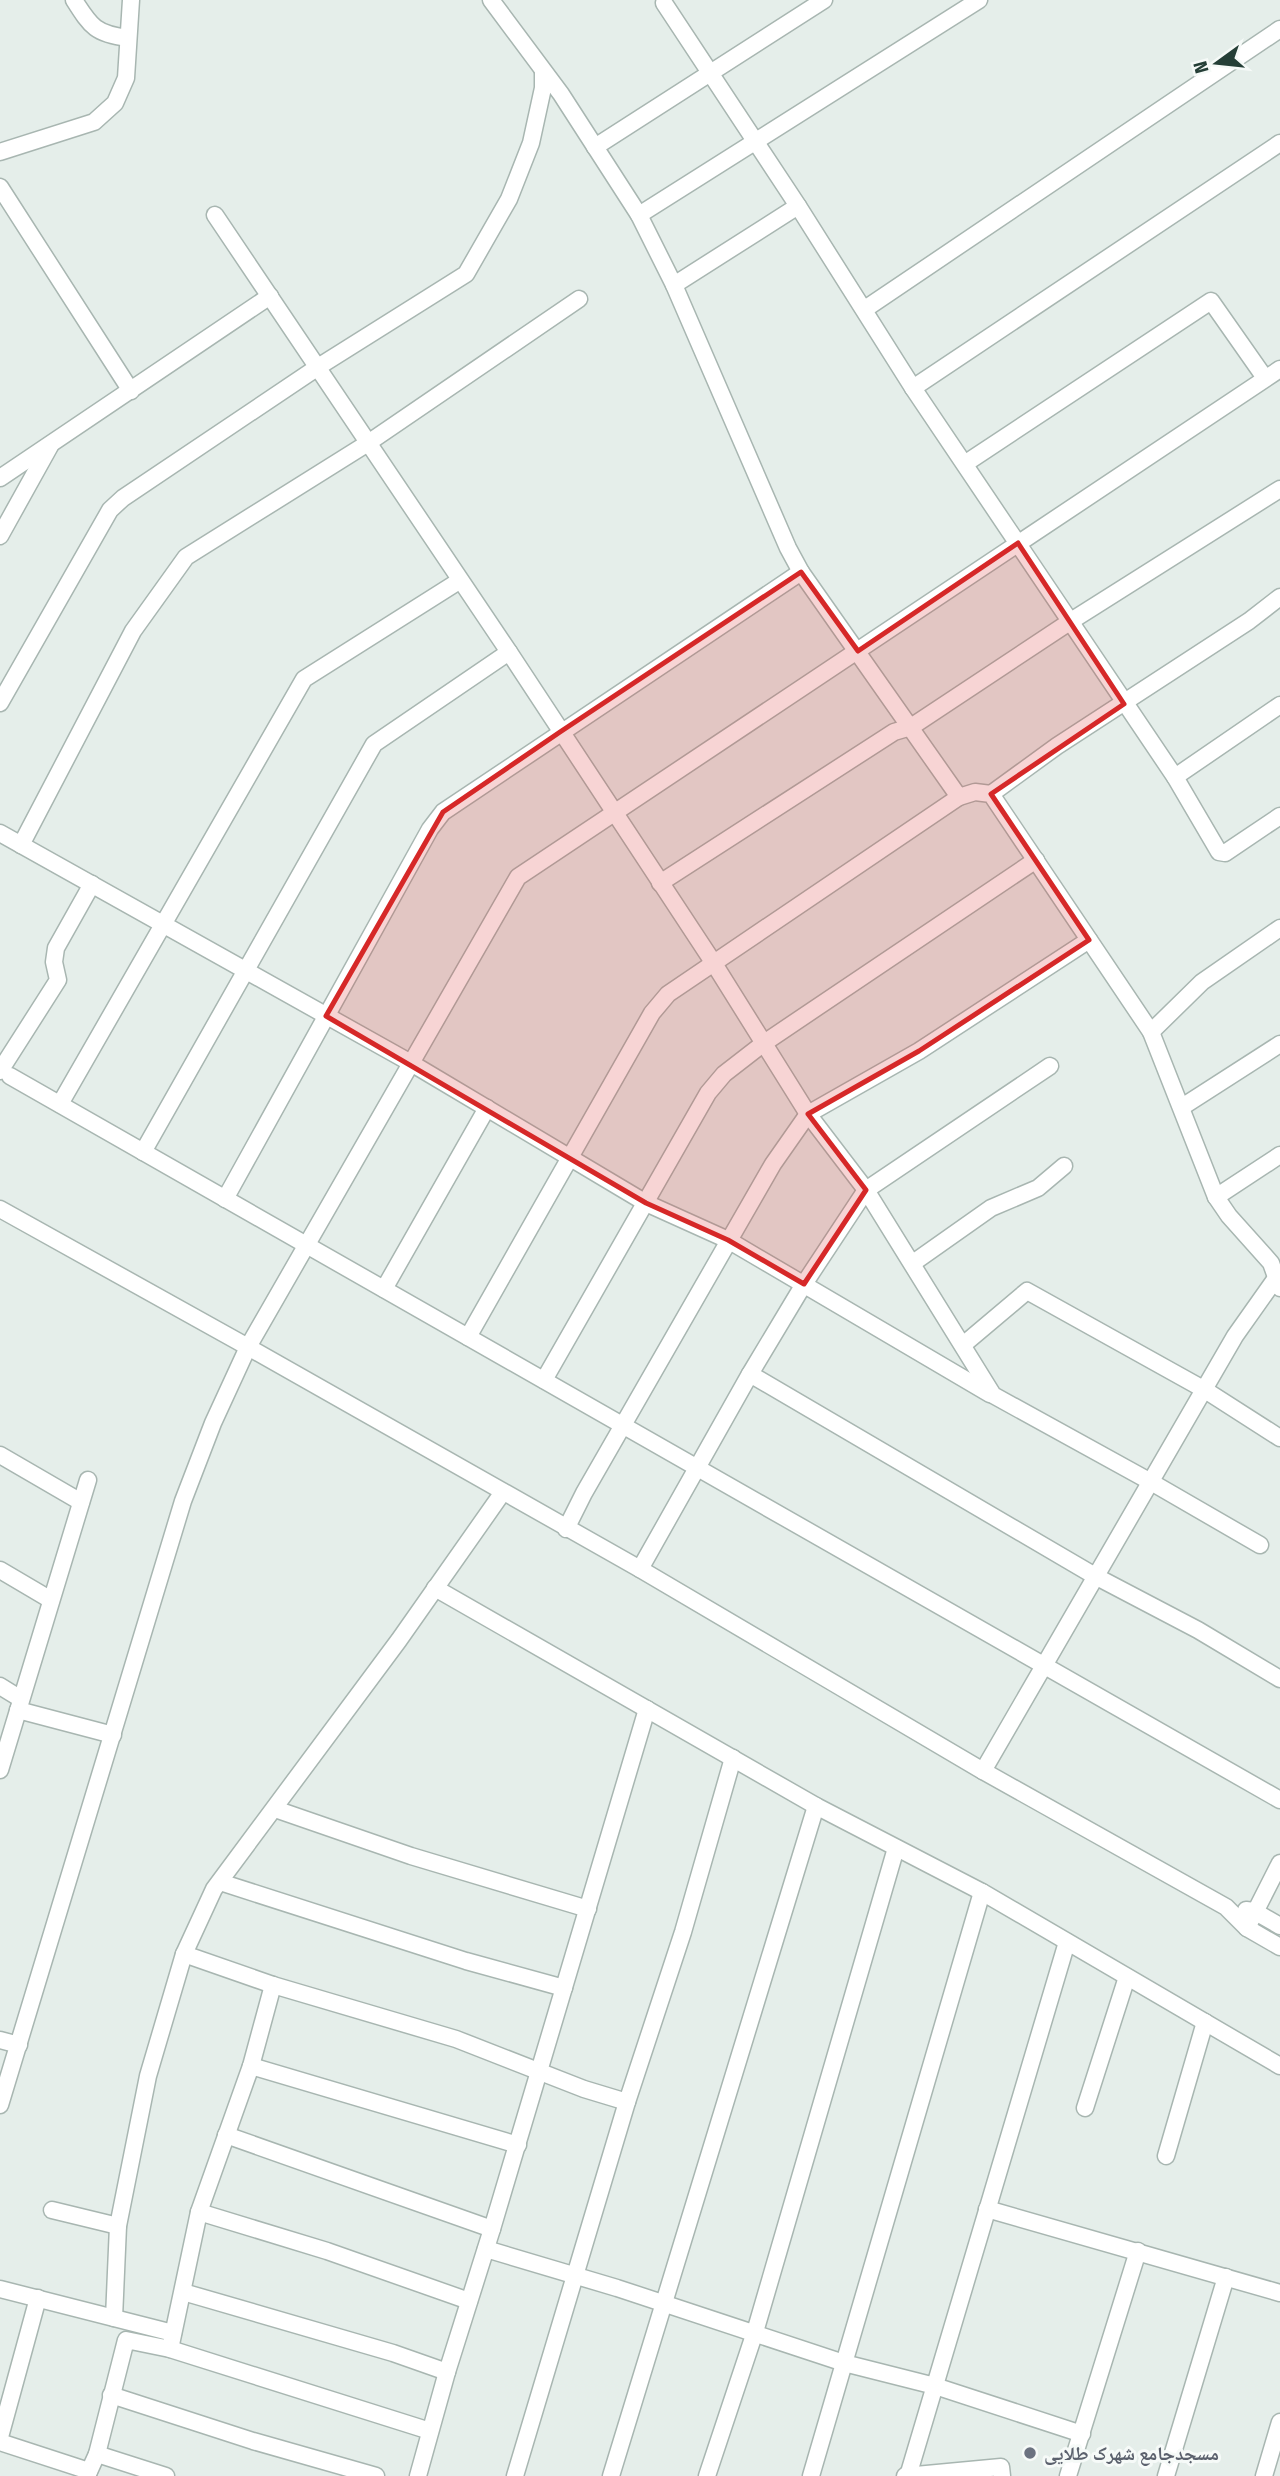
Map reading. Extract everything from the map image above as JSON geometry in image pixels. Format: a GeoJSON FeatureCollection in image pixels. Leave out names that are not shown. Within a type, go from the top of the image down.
{"type":"FeatureCollection","features":[{"type":"Feature","properties":{"kind":"street"},"geometry":{"type":"LineString","coordinates":[[74,0],[94,27],[106,35],[128,38]]}},
{"type":"Feature","properties":{"kind":"street"},"geometry":{"type":"LineString","coordinates":[[0,152],[93,122],[115,103],[126,78],[131,0]]}},
{"type":"Feature","properties":{"kind":"street"},"geometry":{"type":"LineString","coordinates":[[491,0],[543,71],[639,215],[674,285],[788,548],[801,572],[959,797]]}},
{"type":"Feature","properties":{"kind":"street"},"geometry":{"type":"LineString","coordinates":[[594,147],[824,0]]}},
{"type":"Feature","properties":{"kind":"street"},"geometry":{"type":"LineString","coordinates":[[639,215],[757,143],[979,0]]}},
{"type":"Feature","properties":{"kind":"street"},"geometry":{"type":"LineString","coordinates":[[664,3],[708,73],[799,206],[913,388],[1175,777],[1219,852],[1226,853],[1280,816]]}},
{"type":"Feature","properties":{"kind":"street"},"geometry":{"type":"LineString","coordinates":[[865,309],[1280,29]]}},
{"type":"Feature","properties":{"kind":"street"},"geometry":{"type":"LineString","coordinates":[[0,704],[110,510],[318,367],[466,274],[509,198],[531,144],[543,71]]}},
{"type":"Feature","properties":{"kind":"street"},"geometry":{"type":"LineString","coordinates":[[913,388],[1280,143]]}},
{"type":"Feature","properties":{"kind":"street"},"geometry":{"type":"LineString","coordinates":[[0,187],[131,391]]}},
{"type":"Feature","properties":{"kind":"street"},"geometry":{"type":"LineString","coordinates":[[674,285],[799,206]]}},
{"type":"Feature","properties":{"kind":"street"},"geometry":{"type":"LineString","coordinates":[[215,215],[509,652],[613,814],[713,962],[808,1114],[866,1190],[993,1395]]}},
{"type":"Feature","properties":{"kind":"street"},"geometry":{"type":"LineString","coordinates":[[0,478],[270,296]]}},
{"type":"Feature","properties":{"kind":"street"},"geometry":{"type":"LineString","coordinates":[[21,845],[133,631],[186,557],[368,443],[579,299]]}},
{"type":"Feature","properties":{"kind":"street"},"geometry":{"type":"LineString","coordinates":[[966,463],[1211,301],[1265,378]]}},
{"type":"Feature","properties":{"kind":"street"},"geometry":{"type":"LineString","coordinates":[[0,2105],[183,1501],[213,1423],[248,1346],[308,1246],[518,877],[1280,369]]}},
{"type":"Feature","properties":{"kind":"street"},"geometry":{"type":"LineString","coordinates":[[0,536],[51,444]]}},
{"type":"Feature","properties":{"kind":"street"},"geometry":{"type":"LineString","coordinates":[[660,883],[894,732],[911,727],[1071,621],[1280,489]]}},
{"type":"Feature","properties":{"kind":"street"},"geometry":{"type":"LineString","coordinates":[[225,1199],[430,829],[443,812],[801,572]]}},
{"type":"Feature","properties":{"kind":"street"},"geometry":{"type":"LineString","coordinates":[[60,1104],[304,679],[459,581]]}},
{"type":"Feature","properties":{"kind":"street"},"geometry":{"type":"LineString","coordinates":[[468,1337],[652,1013],[668,994],[959,797],[975,792],[991,794],[1058,746],[1250,621],[1280,597]]}},
{"type":"Feature","properties":{"kind":"street"},"geometry":{"type":"LineString","coordinates":[[143,1152],[374,744],[509,652]]}},
{"type":"Feature","properties":{"kind":"street"},"geometry":{"type":"LineString","coordinates":[[1175,777],[1280,705]]}},
{"type":"Feature","properties":{"kind":"street"},"geometry":{"type":"LineString","coordinates":[[983,1771],[1235,1336],[1278,1283],[1271,1263],[1229,1216],[1216,1197],[1151,1032],[991,794]]}},
{"type":"Feature","properties":{"kind":"street"},"geometry":{"type":"LineString","coordinates":[[0,833],[411,1063],[646,1203],[728,1240],[993,1395],[1260,1545]]}},
{"type":"Feature","properties":{"kind":"street"},"geometry":{"type":"LineString","coordinates":[[544,1380],[708,1093],[724,1074],[764,1043],[1036,860]]}},
{"type":"Feature","properties":{"kind":"street"},"geometry":{"type":"LineString","coordinates":[[92,884],[56,948],[54,962],[58,981],[5,1073],[1280,1800]]}},
{"type":"Feature","properties":{"kind":"street"},"geometry":{"type":"LineString","coordinates":[[1151,1032],[1202,982],[1280,928]]}},
{"type":"Feature","properties":{"kind":"street"},"geometry":{"type":"LineString","coordinates":[[566,1529],[728,1240],[773,1164],[808,1114],[919,1051],[1089,940]]}},
{"type":"Feature","properties":{"kind":"street"},"geometry":{"type":"LineString","coordinates":[[1182,1107],[1280,1044]]}},
{"type":"Feature","properties":{"kind":"street"},"geometry":{"type":"LineString","coordinates":[[640,1569],[750,1374],[804,1284],[866,1190],[1050,1066]]}},
{"type":"Feature","properties":{"kind":"street"},"geometry":{"type":"LineString","coordinates":[[384,1289],[487,1108]]}},
{"type":"Feature","properties":{"kind":"street"},"geometry":{"type":"LineString","coordinates":[[1216,1197],[1280,1155]]}},
{"type":"Feature","properties":{"kind":"street"},"geometry":{"type":"LineString","coordinates":[[913,1263],[991,1208],[1038,1188],[1064,1167]]}},
{"type":"Feature","properties":{"kind":"street"},"geometry":{"type":"LineString","coordinates":[[0,1209],[248,1346],[640,1569],[983,1771],[1226,1907],[1247,1928],[1280,1947]]}},
{"type":"Feature","properties":{"kind":"street"},"geometry":{"type":"LineString","coordinates":[[963,1345],[1027,1291],[1205,1391],[1280,1438]]}},
{"type":"Feature","properties":{"kind":"street"},"geometry":{"type":"LineString","coordinates":[[750,1374],[1095,1576],[1279,1675]]}},
{"type":"Feature","properties":{"kind":"street"},"geometry":{"type":"LineString","coordinates":[[0,1455],[81,1502]]}},
{"type":"Feature","properties":{"kind":"street"},"geometry":{"type":"LineString","coordinates":[[0,1770],[88,1480]]}},
{"type":"Feature","properties":{"kind":"street"},"geometry":{"type":"LineString","coordinates":[[114,2318],[118,2226],[149,2076],[184,1954],[214,1889],[275,1809],[503,1492]]}},
{"type":"Feature","properties":{"kind":"street"},"geometry":{"type":"LineString","coordinates":[[0,1570],[51,1600]]}},
{"type":"Feature","properties":{"kind":"street"},"geometry":{"type":"LineString","coordinates":[[435,1588],[816,1806],[982,1892],[1280,2066]]}},
{"type":"Feature","properties":{"kind":"street"},"geometry":{"type":"LineString","coordinates":[[0,1686],[20,1704],[113,1735]]}},
{"type":"Feature","properties":{"kind":"street"},"geometry":{"type":"LineString","coordinates":[[418,2476],[648,1709]]}},
{"type":"Feature","properties":{"kind":"street"},"geometry":{"type":"LineString","coordinates":[[515,2476],[627,2102],[683,1932],[733,1758]]}},
{"type":"Feature","properties":{"kind":"street"},"geometry":{"type":"LineString","coordinates":[[611,2476],[816,1806]]}},
{"type":"Feature","properties":{"kind":"street"},"geometry":{"type":"LineString","coordinates":[[275,1809],[411,1856],[588,1909]]}},
{"type":"Feature","properties":{"kind":"street"},"geometry":{"type":"LineString","coordinates":[[707,2476],[755,2332],[897,1848]]}},
{"type":"Feature","properties":{"kind":"street"},"geometry":{"type":"LineString","coordinates":[[1247,1928],[1280,1863]]}},
{"type":"Feature","properties":{"kind":"street"},"geometry":{"type":"LineString","coordinates":[[220,1882],[466,1962],[564,1988]]}},
{"type":"Feature","properties":{"kind":"street"},"geometry":{"type":"LineString","coordinates":[[811,2476],[982,1892]]}},
{"type":"Feature","properties":{"kind":"street"},"geometry":{"type":"LineString","coordinates":[[1226,1907],[1254,1911],[1280,1926]]}},
{"type":"Feature","properties":{"kind":"street"},"geometry":{"type":"LineString","coordinates":[[1002,2476],[1001,2467],[906,2476],[1067,1942]]}},
{"type":"Feature","properties":{"kind":"street"},"geometry":{"type":"LineString","coordinates":[[184,1954],[273,1985],[456,2039],[539,2073],[627,2102]]}},
{"type":"Feature","properties":{"kind":"street"},"geometry":{"type":"LineString","coordinates":[[1085,2108],[1127,1977]]}},
{"type":"Feature","properties":{"kind":"street"},"geometry":{"type":"LineString","coordinates":[[172,2341],[199,2212],[251,2066],[273,1985]]}},
{"type":"Feature","properties":{"kind":"street"},"geometry":{"type":"LineString","coordinates":[[1166,2156],[1205,2022]]}},
{"type":"Feature","properties":{"kind":"street"},"geometry":{"type":"LineString","coordinates":[[0,2040],[19,2045]]}},
{"type":"Feature","properties":{"kind":"street"},"geometry":{"type":"LineString","coordinates":[[251,2066],[517,2145]]}},
{"type":"Feature","properties":{"kind":"street"},"geometry":{"type":"LineString","coordinates":[[226,2135],[492,2229]]}},
{"type":"Feature","properties":{"kind":"street"},"geometry":{"type":"LineString","coordinates":[[987,2209],[1138,2250],[1280,2293]]}},
{"type":"Feature","properties":{"kind":"street"},"geometry":{"type":"LineString","coordinates":[[52,2210],[118,2226]]}},
{"type":"Feature","properties":{"kind":"street"},"geometry":{"type":"LineString","coordinates":[[199,2212],[327,2251],[469,2301]]}},
{"type":"Feature","properties":{"kind":"street"},"geometry":{"type":"LineString","coordinates":[[486,2249],[755,2332],[844,2363],[934,2386],[1082,2434]]}},
{"type":"Feature","properties":{"kind":"street"},"geometry":{"type":"LineString","coordinates":[[1068,2476],[1138,2250]]}},
{"type":"Feature","properties":{"kind":"street"},"geometry":{"type":"LineString","coordinates":[[1166,2476],[1226,2277]]}},
{"type":"Feature","properties":{"kind":"street"},"geometry":{"type":"LineString","coordinates":[[0,2289],[114,2318],[172,2341],[430,2431]]}},
{"type":"Feature","properties":{"kind":"street"},"geometry":{"type":"LineString","coordinates":[[183,2292],[393,2353],[447,2372]]}},
{"type":"Feature","properties":{"kind":"street"},"geometry":{"type":"LineString","coordinates":[[38,2298],[0,2439],[88,2474],[97,2454],[126,2340],[172,2341]]}},
{"type":"Feature","properties":{"kind":"street"},"geometry":{"type":"LineString","coordinates":[[111,2395],[253,2441],[376,2476]]}},
{"type":"Feature","properties":{"kind":"street"},"geometry":{"type":"LineString","coordinates":[[1264,2476],[1280,2422]]}},
{"type":"Feature","properties":{"kind":"street"},"geometry":{"type":"LineString","coordinates":[[97,2454],[166,2476]]}},
{"type":"Feature","properties":{"kind":"highlighted area"},"geometry":{"type":"Polygon","coordinates":[[[1018,543],[1124,704],[991,794],[1089,940],[919,1051],[808,1114],[866,1190],[804,1284],[728,1240],[646,1203],[326,1016],[443,812],[560,732],[801,572],[858,651],[1018,543]]]}},
{"type":"Feature","properties":{"kind":"place","name":"مسجدجامع شهرک طلایی"},"geometry":{"type":"Point","coordinates":[1030,2453]}}]}
